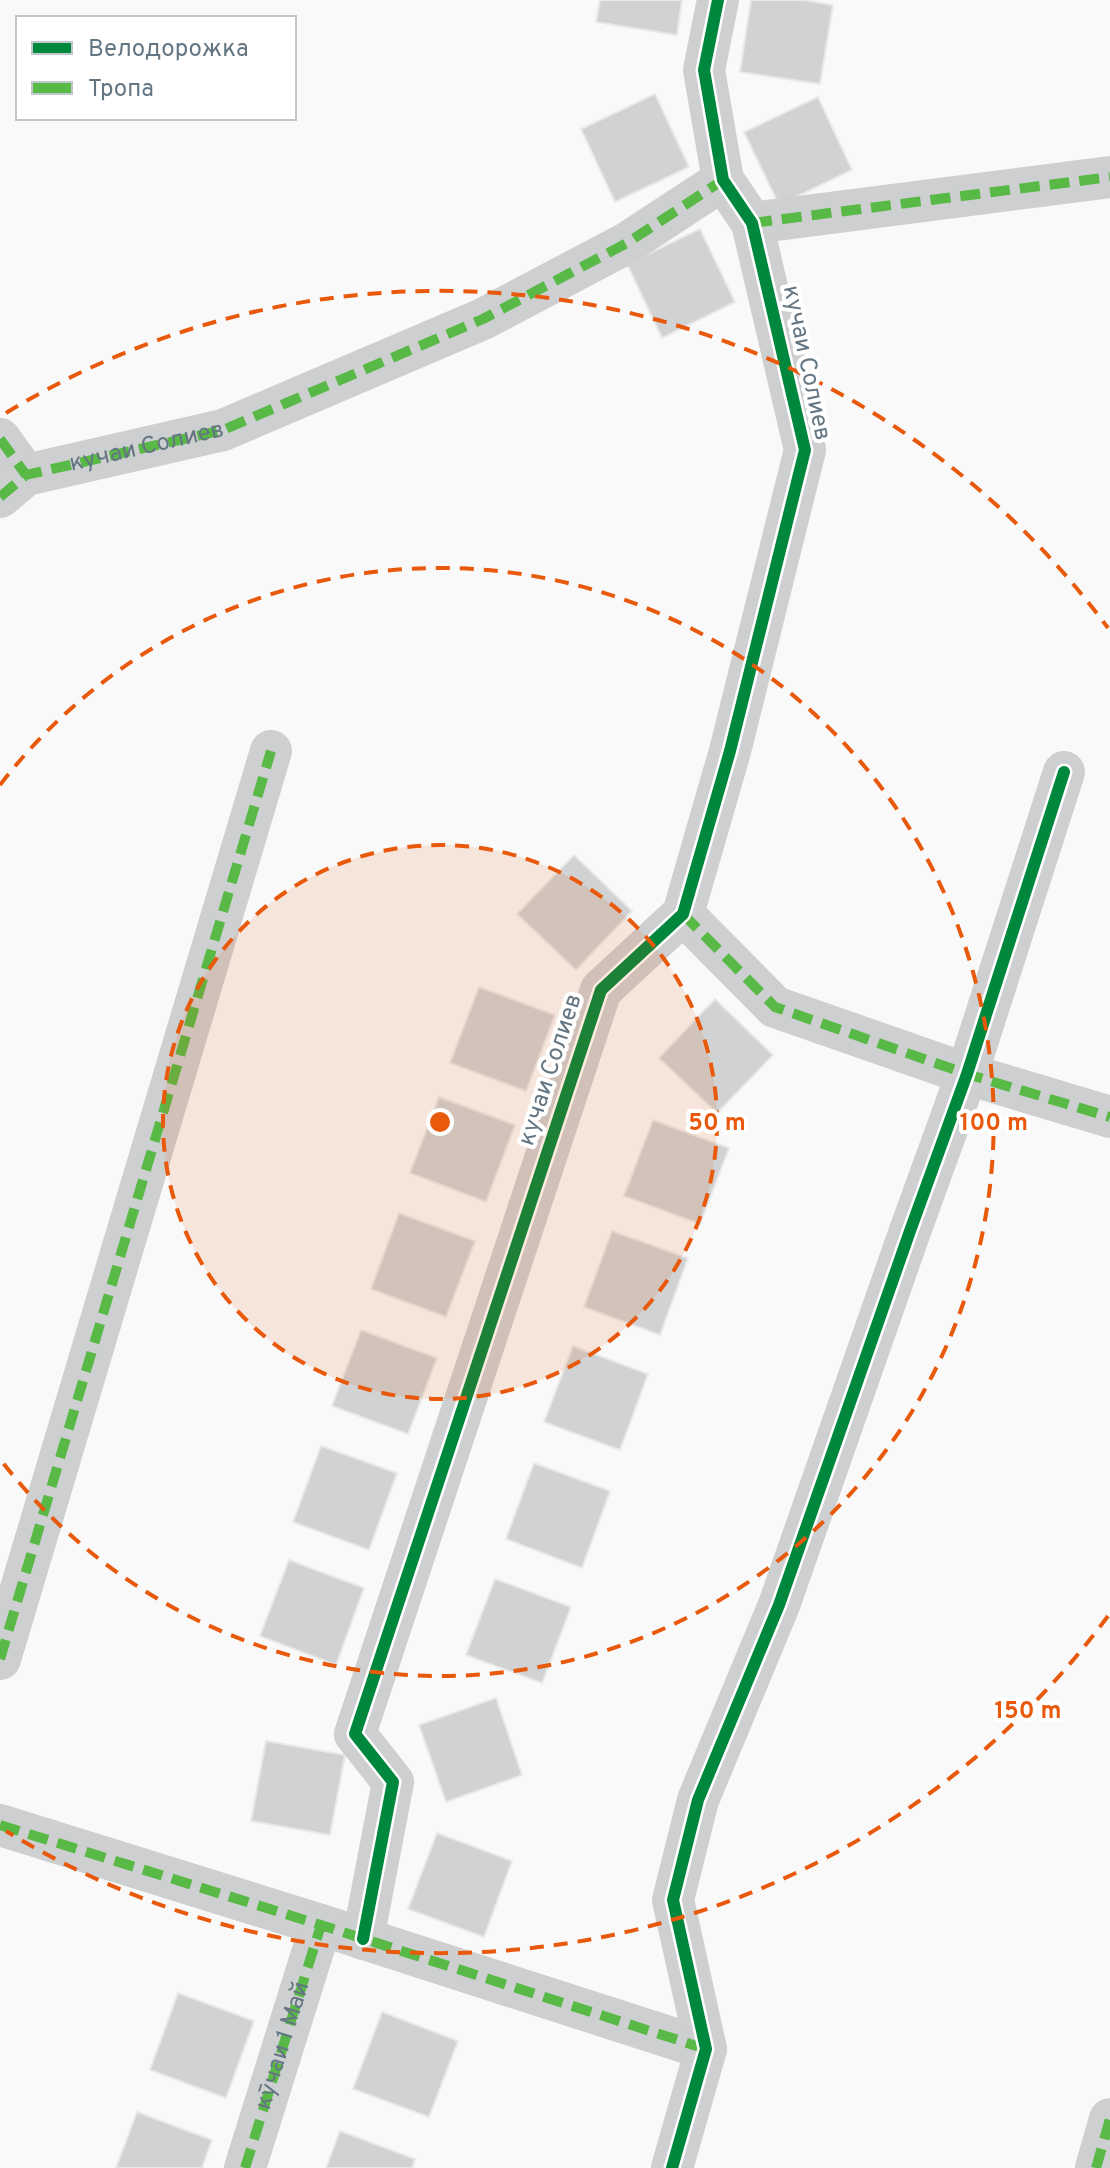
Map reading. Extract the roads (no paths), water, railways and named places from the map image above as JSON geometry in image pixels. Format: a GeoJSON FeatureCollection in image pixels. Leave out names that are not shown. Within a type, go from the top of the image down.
{"type":"FeatureCollection","features":[{"type":"Feature","properties":{"kind":"street","name":"кучаи Солиев"},"geometry":{"type":"LineString","coordinates":[[363,1939],[393,1782],[355,1734],[601,990],[683,914],[730,751],[805,450],[752,223],[723,180],[704,70],[718,0]]}},
{"type":"Feature","properties":{"kind":"street"},"geometry":{"type":"LineString","coordinates":[[752,223],[1110,177]]}},
{"type":"Feature","properties":{"kind":"street","name":"кучаи Солиев"},"geometry":{"type":"LineString","coordinates":[[13,486],[223,430],[483,319],[627,243],[723,180]]}},
{"type":"Feature","properties":{"kind":"street"},"geometry":{"type":"LineString","coordinates":[[0,439],[13,486]]}},
{"type":"Feature","properties":{"kind":"street"},"geometry":{"type":"LineString","coordinates":[[0,1659],[271,751]]}},
{"type":"Feature","properties":{"kind":"street"},"geometry":{"type":"LineString","coordinates":[[672,2168],[706,2049],[673,1900],[698,1800],[779,1605],[967,1074],[1064,772]]}},
{"type":"Feature","properties":{"kind":"street"},"geometry":{"type":"LineString","coordinates":[[683,914],[775,1007],[967,1074],[1110,1117]]}},
{"type":"Feature","properties":{"kind":"street"},"geometry":{"type":"LineString","coordinates":[[0,1825],[706,2049]]}},
{"type":"Feature","properties":{"kind":"street","name":"кӯчаи 1 Май"},"geometry":{"type":"LineString","coordinates":[[245,2168],[321,1925]]}},
{"type":"Feature","properties":{"kind":"street"},"geometry":{"type":"LineString","coordinates":[[1096,2168],[1110,2119]]}}]}
